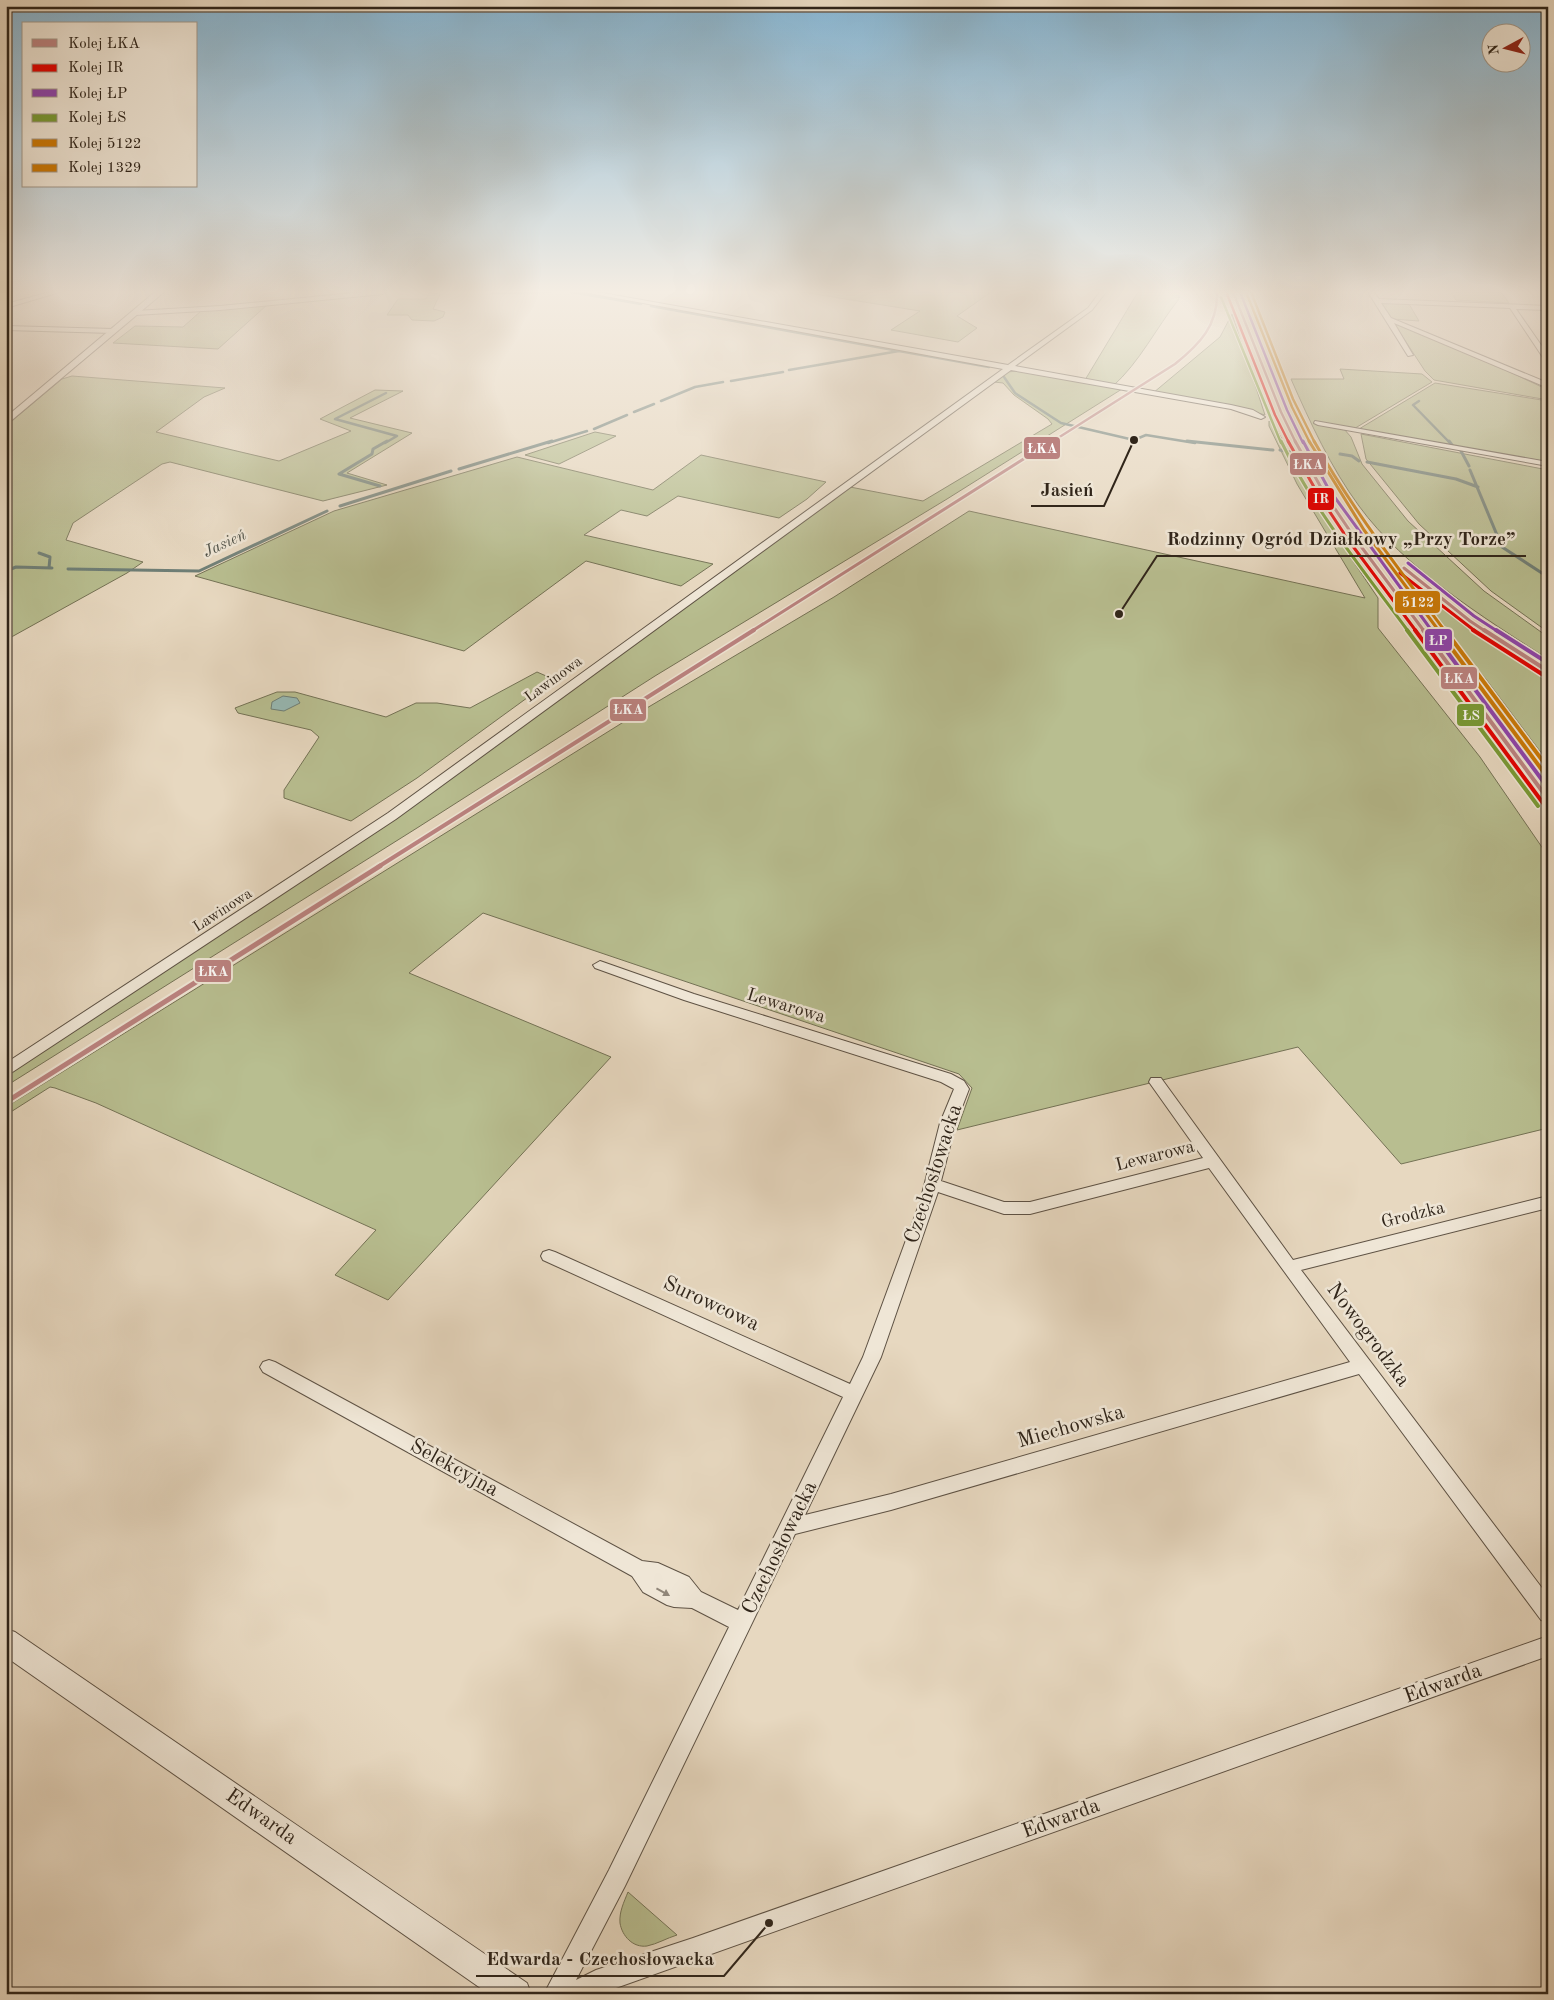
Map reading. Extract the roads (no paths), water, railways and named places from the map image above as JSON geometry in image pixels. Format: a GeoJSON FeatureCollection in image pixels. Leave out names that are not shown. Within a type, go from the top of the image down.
{"type":"FeatureCollection","features":[{"type":"Feature","properties":{"kind":"street"},"geometry":{"type":"LineString","coordinates":[[6,422],[49,385]]}},
{"type":"Feature","properties":{"kind":"street","name":"Lawinowa"},"geometry":{"type":"LineString","coordinates":[[6,1070],[392,816],[985,385]]}},
{"type":"Feature","properties":{"kind":"street"},"geometry":{"type":"LineString","coordinates":[[1108,385],[1231,407],[1261,417]]}},
{"type":"Feature","properties":{"kind":"street"},"geometry":{"type":"LineString","coordinates":[[1318,423],[1548,464]]}},
{"type":"Feature","properties":{"kind":"street","name":"Lewarowa"},"geometry":{"type":"LineString","coordinates":[[600,965],[688,996],[946,1078],[959,1085]]}},
{"type":"Feature","properties":{"kind":"street","name":"Nowogrodzka"},"geometry":{"type":"LineString","coordinates":[[1156,1082],[1289,1267],[1548,1613]]}},
{"type":"Feature","properties":{"kind":"street","name":"Czechosłowacka"},"geometry":{"type":"LineString","coordinates":[[556,1994],[609,1893],[743,1623],[872,1357],[933,1184],[948,1123],[962,1089],[959,1085]]}},
{"type":"Feature","properties":{"kind":"street","name":"Lewarowa"},"geometry":{"type":"LineString","coordinates":[[933,1184],[1004,1208],[1021,1208],[1038,1206],[1214,1161]]}},
{"type":"Feature","properties":{"kind":"street","name":"Grodzka"},"geometry":{"type":"LineString","coordinates":[[1289,1267],[1548,1202]]}},
{"type":"Feature","properties":{"kind":"street","name":"Surowcowa"},"geometry":{"type":"LineString","coordinates":[[549,1256],[854,1394]]}},
{"type":"Feature","properties":{"kind":"street","name":"Miechowska"},"geometry":{"type":"LineString","coordinates":[[790,1527],[901,1499],[1363,1365]]}},
{"type":"Feature","properties":{"kind":"street","name":"Selekcyjna"},"geometry":{"type":"LineString","coordinates":[[269,1367],[639,1570],[650,1585],[674,1598],[694,1599],[743,1623]]}},
{"type":"Feature","properties":{"kind":"street","name":"Edwarda"},"geometry":{"type":"LineString","coordinates":[[6,1641],[516,1994]]}},
{"type":"Feature","properties":{"kind":"street","name":"Edwarda"},"geometry":{"type":"LineString","coordinates":[[576,1994],[596,1982],[693,1950],[1548,1646]]}},
{"type":"Feature","properties":{"kind":"water"},"geometry":{"type":"Polygon","coordinates":[[[283,696],[297,698],[300,703],[284,711],[271,709],[272,702],[283,696]]]}},
{"type":"Feature","properties":{"kind":"waterway","name":"Jasień"},"geometry":{"type":"LineString","coordinates":[[661,401],[695,387],[704,385]]}},
{"type":"Feature","properties":{"kind":"waterway","name":"Jasień"},"geometry":{"type":"LineString","coordinates":[[1010,385],[1015,393],[1061,423],[1134,440],[1146,435],[1195,443]]}},
{"type":"Feature","properties":{"kind":"waterway"},"geometry":{"type":"LineString","coordinates":[[385,443],[397,436],[335,419],[386,393]]}},
{"type":"Feature","properties":{"kind":"waterway"},"geometry":{"type":"LineString","coordinates":[[1419,401],[1413,405],[1450,443]]}},
{"type":"Feature","properties":{"kind":"waterway","name":"Jasień"},"geometry":{"type":"LineString","coordinates":[[634,412],[654,404]]}},
{"type":"Feature","properties":{"kind":"waterway","name":"Jasień"},"geometry":{"type":"LineString","coordinates":[[594,429],[627,415]]}},
{"type":"Feature","properties":{"kind":"waterway","name":"Jasień"},"geometry":{"type":"LineString","coordinates":[[548,443],[587,431]]}},
{"type":"Feature","properties":{"kind":"waterway"},"geometry":{"type":"LineString","coordinates":[[380,486],[339,474],[372,454],[373,449],[387,441]]}},
{"type":"Feature","properties":{"kind":"waterway","name":"Jasień"},"geometry":{"type":"LineString","coordinates":[[459,469],[552,441]]}},
{"type":"Feature","properties":{"kind":"waterway","name":"Jasień"},"geometry":{"type":"LineString","coordinates":[[1187,441],[1273,450]]}},
{"type":"Feature","properties":{"kind":"waterway"},"geometry":{"type":"LineString","coordinates":[[1449,441],[1452,445]]}},
{"type":"Feature","properties":{"kind":"waterway"},"geometry":{"type":"LineString","coordinates":[[1280,450],[1295,453]]}},
{"type":"Feature","properties":{"kind":"waterway"},"geometry":{"type":"LineString","coordinates":[[1461,451],[1469,466]]}},
{"type":"Feature","properties":{"kind":"waterway"},"geometry":{"type":"LineString","coordinates":[[1340,454],[1352,456],[1359,461]]}},
{"type":"Feature","properties":{"kind":"waterway"},"geometry":{"type":"LineString","coordinates":[[1367,462],[1456,479],[1477,487]]}},
{"type":"Feature","properties":{"kind":"waterway","name":"Jasień"},"geometry":{"type":"LineString","coordinates":[[1470,470],[1477,487]]}},
{"type":"Feature","properties":{"kind":"waterway","name":"Jasień"},"geometry":{"type":"LineString","coordinates":[[340,506],[451,471]]}},
{"type":"Feature","properties":{"kind":"waterway","name":"Jasień"},"geometry":{"type":"LineString","coordinates":[[1477,487],[1502,547],[1548,577]]}},
{"type":"Feature","properties":{"kind":"waterway","name":"Jasień"},"geometry":{"type":"LineString","coordinates":[[68,569],[199,571],[327,511]]}},
{"type":"Feature","properties":{"kind":"waterway"},"geometry":{"type":"LineString","coordinates":[[39,553],[50,557],[49,568]]}},
{"type":"Feature","properties":{"kind":"waterway","name":"Jasień"},"geometry":{"type":"LineString","coordinates":[[6,571],[16,567],[49,568]]}},
{"type":"Feature","properties":{"kind":"rail line","name":"ŁKA"},"geometry":{"type":"LineString","coordinates":[[6,1102],[1141,385]]}},
{"type":"Feature","properties":{"kind":"rail line","name":"ŁS"},"geometry":{"type":"LineString","coordinates":[[1257,385],[1282,444],[1313,498],[1344,544],[1538,806]]}},
{"type":"Feature","properties":{"kind":"rail line","name":"IR"},"geometry":{"type":"LineString","coordinates":[[1263,385],[1288,441],[1318,494],[1349,541],[1543,803]]}},
{"type":"Feature","properties":{"kind":"rail line","name":"ŁKA"},"geometry":{"type":"LineString","coordinates":[[1270,385],[1293,438],[1323,491],[1354,537],[1548,799]]}},
{"type":"Feature","properties":{"kind":"rail line","name":"ŁP"},"geometry":{"type":"LineString","coordinates":[[1277,385],[1299,435],[1328,488],[1359,533],[1548,788]]}},
{"type":"Feature","properties":{"kind":"rail line","name":"5122"},"geometry":{"type":"LineString","coordinates":[[1283,385],[1304,432],[1334,484],[1364,530],[1548,778]]}},
{"type":"Feature","properties":{"kind":"rail line","name":"1329"},"geometry":{"type":"LineString","coordinates":[[1288,385],[1310,434],[1331,471],[1370,530],[1548,768]]}},
{"type":"Feature","properties":{"kind":"rail line","name":"ŁP"},"geometry":{"type":"LineString","coordinates":[[1408,563],[1474,616],[1548,663]]}},
{"type":"Feature","properties":{"kind":"rail line","name":"ŁKA"},"geometry":{"type":"LineString","coordinates":[[1404,568],[1470,621],[1548,671]]}},
{"type":"Feature","properties":{"kind":"rail line","name":"IR"},"geometry":{"type":"LineString","coordinates":[[1400,573],[1467,626],[1545,676]]}},
{"type":"Feature","properties":{"kind":"place","name":"Jasień"},"geometry":{"type":"Point","coordinates":[1134,440]}},
{"type":"Feature","properties":{"kind":"place","name":"Rodzinny Ogród Działkowy „Przy Torze”"},"geometry":{"type":"Point","coordinates":[1119,614]}},
{"type":"Feature","properties":{"kind":"place","name":"Edwarda - Czechosłowacka"},"geometry":{"type":"Point","coordinates":[769,1923]}}]}
